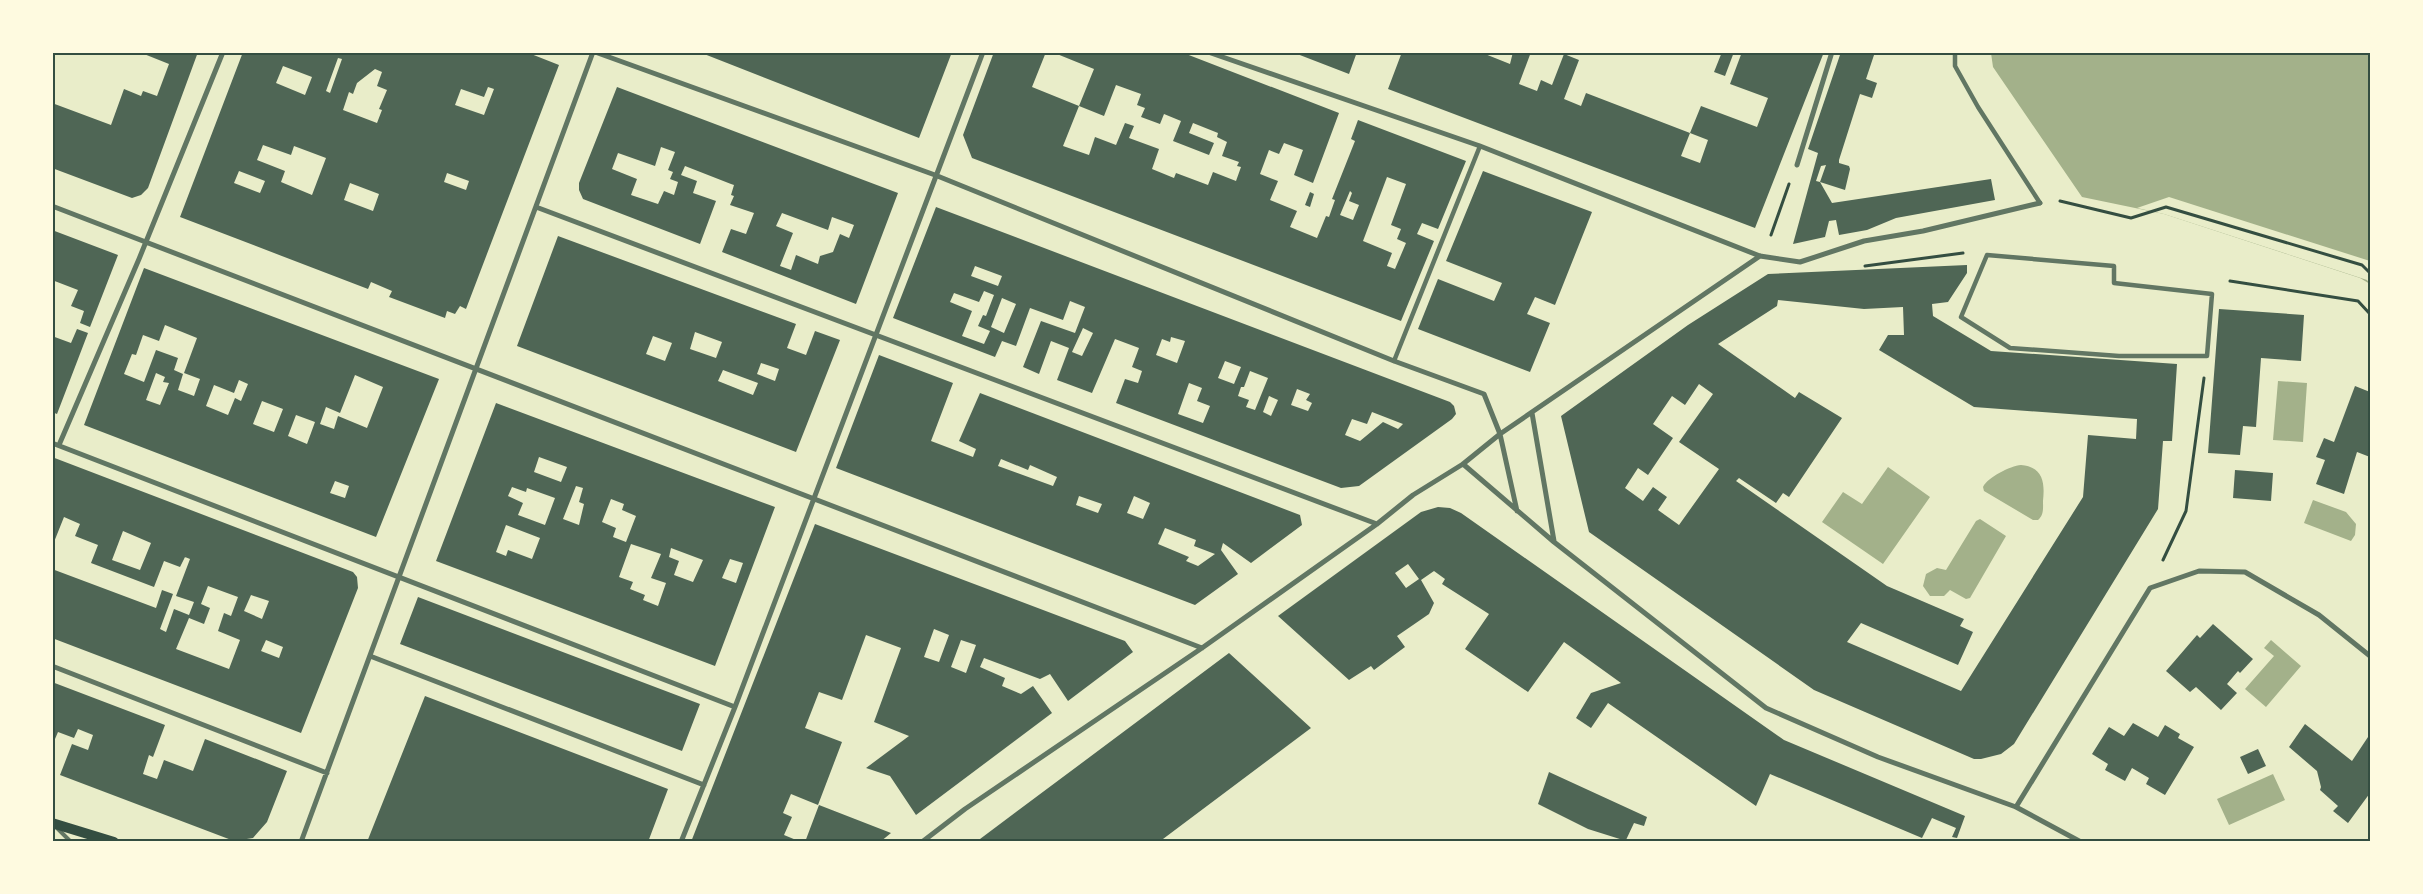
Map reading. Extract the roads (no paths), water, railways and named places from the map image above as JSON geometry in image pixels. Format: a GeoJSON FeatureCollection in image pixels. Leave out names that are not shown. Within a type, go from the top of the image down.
{"type":"FeatureCollection","features":[{"type":"Feature","properties":{"kind":"main road"},"geometry":{"type":"LineString","coordinates":[[52,823],[93,842]]}},
{"type":"Feature","properties":{"kind":"main road"},"geometry":{"type":"LineString","coordinates":[[52,823],[114,842]]}},
{"type":"Feature","properties":{"kind":"street"},"geometry":{"type":"LineString","coordinates":[[59,445],[146,242],[223,52]]}},
{"type":"Feature","properties":{"kind":"street"},"geometry":{"type":"LineString","coordinates":[[301,842],[594,52],[935,175],[1394,361],[1484,394],[1500,434],[1517,511]]}},
{"type":"Feature","properties":{"kind":"street"},"geometry":{"type":"LineString","coordinates":[[681,842],[735,707],[983,52]]}},
{"type":"Feature","properties":{"kind":"street"},"geometry":{"type":"LineString","coordinates":[[1208,52],[1480,146],[1760,256],[1800,262],[1864,241],[1923,231],[2040,203],[1978,107],[1955,66],[1955,52]]}},
{"type":"Feature","properties":{"kind":"street"},"geometry":{"type":"LineString","coordinates":[[1796,165],[1832,52]]}},
{"type":"Feature","properties":{"kind":"street"},"geometry":{"type":"LineString","coordinates":[[1394,361],[1480,146]]}},
{"type":"Feature","properties":{"kind":"street"},"geometry":{"type":"LineString","coordinates":[[52,206],[1202,648]]}},
{"type":"Feature","properties":{"kind":"street"},"geometry":{"type":"LineString","coordinates":[[536,206],[1377,524]]}},
{"type":"Feature","properties":{"kind":"street"},"geometry":{"type":"LineString","coordinates":[[1987,255],[2114,266],[2114,283],[2212,294],[2207,356],[2119,356],[2010,348],[1961,317],[1987,255]]}},
{"type":"Feature","properties":{"kind":"street"},"geometry":{"type":"LineString","coordinates":[[922,842],[964,809],[1202,648],[1377,524],[1413,495],[1463,464],[1500,434],[1532,414],[1760,256]]}},
{"type":"Feature","properties":{"kind":"street"},"geometry":{"type":"LineString","coordinates":[[1532,414],[1554,542]]}},
{"type":"Feature","properties":{"kind":"street"},"geometry":{"type":"LineString","coordinates":[[52,443],[735,707]]}},
{"type":"Feature","properties":{"kind":"street"},"geometry":{"type":"LineString","coordinates":[[1463,464],[1554,542],[1766,708],[1878,757],[2016,807],[2082,842]]}},
{"type":"Feature","properties":{"kind":"street"},"geometry":{"type":"LineString","coordinates":[[2016,807],[2150,588],[2198,571],[2246,572],[2319,614],[2370,656]]}},
{"type":"Feature","properties":{"kind":"street"},"geometry":{"type":"LineString","coordinates":[[370,656],[704,785]]}},
{"type":"Feature","properties":{"kind":"street"},"geometry":{"type":"LineString","coordinates":[[52,666],[327,773]]}},
{"type":"Feature","properties":{"kind":"lane"},"geometry":{"type":"LineString","coordinates":[[52,823],[71,842]]}}]}
